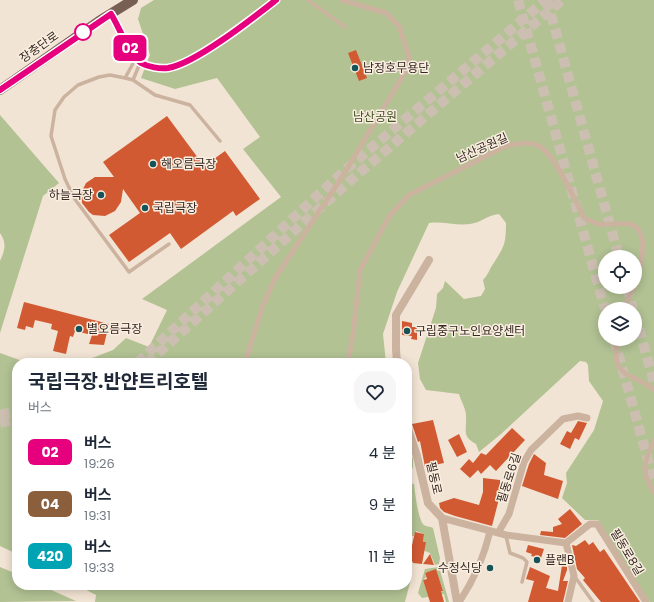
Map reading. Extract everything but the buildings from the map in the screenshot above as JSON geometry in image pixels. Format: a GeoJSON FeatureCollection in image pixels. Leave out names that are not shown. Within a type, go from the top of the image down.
{"type":"FeatureCollection","features":[{"type":"Feature","properties":{"kind":"main road","name":"장충단로"},"geometry":{"type":"LineString","coordinates":[[2,87],[133,0]]}},
{"type":"Feature","properties":{"kind":"street"},"geometry":{"type":"LineString","coordinates":[[247,358],[263,305],[275,278],[344,174],[404,74],[409,57],[399,26],[386,12],[342,0]]}},
{"type":"Feature","properties":{"kind":"street"},"geometry":{"type":"LineString","coordinates":[[111,14],[138,60]]}},
{"type":"Feature","properties":{"kind":"street","name":"남산공원길"},"geometry":{"type":"LineString","coordinates":[[349,358],[354,335],[360,270],[390,215],[410,194],[506,146],[523,143],[539,146],[552,159],[584,218],[598,224],[633,224],[648,233]]}},
{"type":"Feature","properties":{"kind":"street"},"geometry":{"type":"LineString","coordinates":[[397,358],[396,315],[430,260]]}},
{"type":"Feature","properties":{"kind":"street"},"geometry":{"type":"LineString","coordinates":[[627,302],[646,270]]}},
{"type":"Feature","properties":{"kind":"street"},"geometry":{"type":"LineString","coordinates":[[617,346],[617,362],[628,376],[648,384],[654,390]]}},
{"type":"Feature","properties":{"kind":"street","name":"필동로6길"},"geometry":{"type":"LineString","coordinates":[[458,602],[469,588],[494,532],[509,514],[524,462],[531,450],[563,419],[578,416],[587,418]]}},
{"type":"Feature","properties":{"kind":"street","name":"필동로"},"geometry":{"type":"LineString","coordinates":[[412,441],[428,503],[442,518]]}},
{"type":"Feature","properties":{"kind":"street"},"geometry":{"type":"LineString","coordinates":[[654,441],[646,457],[644,471],[649,485],[654,492]]}},
{"type":"Feature","properties":{"kind":"street"},"geometry":{"type":"LineString","coordinates":[[458,602],[442,518],[506,535],[566,543],[574,576],[568,602]]}},
{"type":"Feature","properties":{"kind":"street","name":"필동로8길"},"geometry":{"type":"LineString","coordinates":[[566,543],[590,524],[597,524],[646,602]]}},
{"type":"Feature","properties":{"kind":"lane"},"geometry":{"type":"LineString","coordinates":[[138,60],[152,67],[169,68],[191,59],[230,34],[276,0]]}},
{"type":"Feature","properties":{"kind":"lane"},"geometry":{"type":"LineString","coordinates":[[308,0],[345,27]]}},
{"type":"Feature","properties":{"kind":"lane"},"geometry":{"type":"LineString","coordinates":[[125,78],[126,74],[138,60]]}},
{"type":"Feature","properties":{"kind":"lane"},"geometry":{"type":"LineString","coordinates":[[132,80],[138,60]]}},
{"type":"Feature","properties":{"kind":"lane"},"geometry":{"type":"LineString","coordinates":[[169,244],[130,272],[74,198],[65,179],[51,136],[55,110],[70,91],[78,85],[98,77],[110,75],[132,80],[155,95],[190,105],[220,141]]}},
{"type":"Feature","properties":{"kind":"lane"},"geometry":{"type":"LineString","coordinates":[[506,535],[510,553],[523,558],[527,562],[522,582]]}},
{"type":"Feature","properties":{"kind":"lane"},"geometry":{"type":"LineString","coordinates":[[574,576],[592,602]]}},
{"type":"Feature","properties":{"kind":"green space","name":"남산공원"},"geometry":{"type":"Polygon","coordinates":[[[154,0],[654,0],[654,602],[650,602],[639,590],[598,520],[585,520],[562,498],[567,483],[566,473],[594,430],[603,401],[589,381],[588,365],[586,362],[580,361],[501,434],[479,452],[476,444],[468,438],[466,432],[466,413],[459,394],[426,390],[420,379],[418,363],[436,308],[437,294],[443,288],[445,281],[464,299],[481,296],[485,289],[483,280],[500,254],[505,241],[506,223],[499,214],[470,224],[429,223],[397,292],[383,334],[385,358],[92,358],[113,350],[126,338],[149,347],[167,310],[142,299],[281,197],[243,149],[260,137],[217,78],[175,89],[141,78],[150,55],[138,19],[141,8],[154,0]]]}},
{"type":"Feature","properties":{"kind":"green space"},"geometry":{"type":"Polygon","coordinates":[[[0,115],[59,183],[43,196],[0,333],[0,261],[3,253],[4,240],[0,233],[0,115]]]}},
{"type":"Feature","properties":{"kind":"green space"},"geometry":{"type":"Polygon","coordinates":[[[0,353],[14,358],[12,358],[12,552],[0,546],[0,353]]]}},
{"type":"Feature","properties":{"kind":"green space"},"geometry":{"type":"Polygon","coordinates":[[[412,456],[413,459],[412,468],[412,456]]]}},
{"type":"Feature","properties":{"kind":"green space"},"geometry":{"type":"Polygon","coordinates":[[[412,484],[414,484],[420,518],[425,526],[433,528],[440,558],[439,564],[435,565],[430,553],[422,550],[426,542],[423,542],[424,534],[416,531],[414,536],[412,536],[412,484]]]}},
{"type":"Feature","properties":{"kind":"green space"},"geometry":{"type":"Polygon","coordinates":[[[0,567],[12,572],[12,590],[51,590],[76,601],[0,602],[0,567]]]}},
{"type":"Feature","properties":{"kind":"green space"},"geometry":{"type":"Polygon","coordinates":[[[439,567],[449,602],[446,602],[444,594],[422,598],[418,593],[425,569],[439,567]],[[436,570],[425,573],[426,577],[423,580],[428,595],[443,591],[436,570]]]}},
{"type":"Feature","properties":{"kind":"green space"},"geometry":{"type":"Polygon","coordinates":[[[86,590],[408,590],[405,602],[95,602],[96,595],[86,590]]]}},
{"type":"Feature","properties":{"kind":"tunnel"},"geometry":{"type":"LineString","coordinates":[[518,0],[603,302]]}},
{"type":"Feature","properties":{"kind":"tunnel"},"geometry":{"type":"LineString","coordinates":[[142,358],[344,171],[546,0]]}},
{"type":"Feature","properties":{"kind":"tunnel"},"geometry":{"type":"LineString","coordinates":[[547,0],[617,250]]}},
{"type":"Feature","properties":{"kind":"tunnel"},"geometry":{"type":"LineString","coordinates":[[153,358],[350,181],[562,0]]}},
{"type":"Feature","properties":{"kind":"tunnel"},"geometry":{"type":"LineString","coordinates":[[629,294],[631,302]]}},
{"type":"Feature","properties":{"kind":"tunnel"},"geometry":{"type":"LineString","coordinates":[[642,339],[654,382]]}},
{"type":"Feature","properties":{"kind":"tunnel"},"geometry":{"type":"LineString","coordinates":[[616,346],[654,481]]}},
{"type":"Feature","properties":{"kind":"tunnel"},"geometry":{"type":"LineString","coordinates":[[0,415],[12,412]]}},
{"type":"Feature","properties":{"kind":"tunnel"},"geometry":{"type":"LineString","coordinates":[[0,423],[12,420]]}},
{"type":"Feature","properties":{"kind":"bus line","name":"02"},"geometry":{"type":"LineString","coordinates":[[0,90],[111,14],[140,63],[152,67],[169,68],[191,59],[230,34],[276,0]]}},
{"type":"Feature","properties":{"kind":"place","name":"남정호무용단"},"geometry":{"type":"Point","coordinates":[355,68]}},
{"type":"Feature","properties":{"kind":"place","name":"해오름극장"},"geometry":{"type":"Point","coordinates":[153,164]}},
{"type":"Feature","properties":{"kind":"place","name":"하늘극장"},"geometry":{"type":"Point","coordinates":[101,195]}},
{"type":"Feature","properties":{"kind":"place","name":"국립극장"},"geometry":{"type":"Point","coordinates":[145,208]}},
{"type":"Feature","properties":{"kind":"place","name":"별오름극장"},"geometry":{"type":"Point","coordinates":[79,329]}},
{"type":"Feature","properties":{"kind":"place","name":"구립중구노인요양센터"},"geometry":{"type":"Point","coordinates":[407,331]}},
{"type":"Feature","properties":{"kind":"place","name":"플랜B"},"geometry":{"type":"Point","coordinates":[537,560]}},
{"type":"Feature","properties":{"kind":"place","name":"수정식당"},"geometry":{"type":"Point","coordinates":[490,568]}}]}
